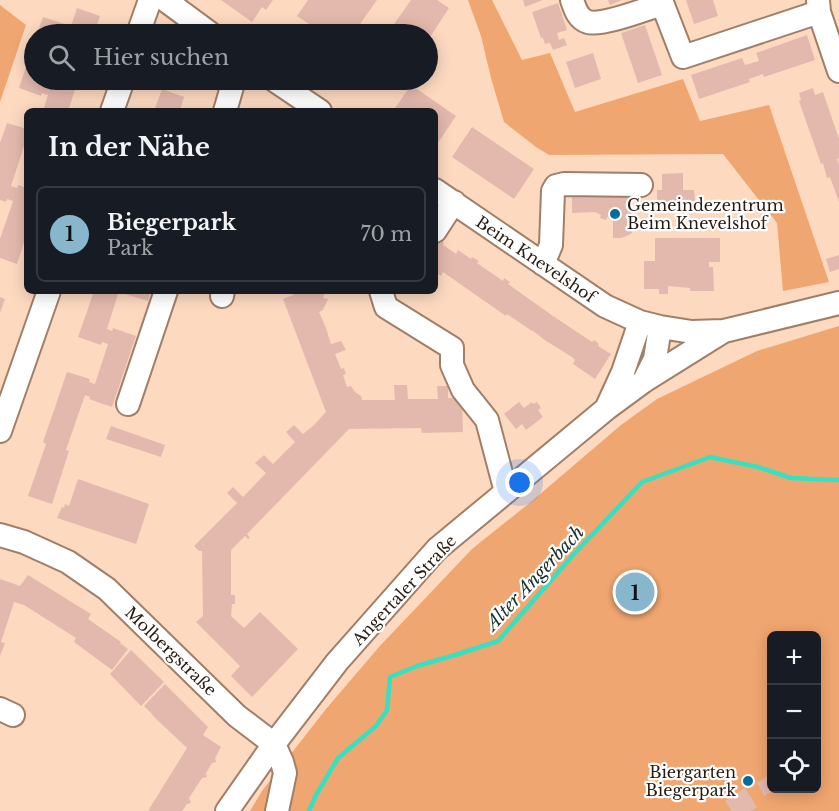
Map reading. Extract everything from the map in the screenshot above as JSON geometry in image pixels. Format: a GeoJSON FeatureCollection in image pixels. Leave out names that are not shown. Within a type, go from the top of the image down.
{"type":"FeatureCollection","features":[{"type":"Feature","properties":{"kind":"street"},"geometry":{"type":"LineString","coordinates":[[142,24],[150,0]]}},
{"type":"Feature","properties":{"kind":"street"},"geometry":{"type":"LineString","coordinates":[[165,0],[197,24]]}},
{"type":"Feature","properties":{"kind":"street"},"geometry":{"type":"LineString","coordinates":[[572,0],[576,13],[587,22],[602,22],[662,2],[683,57],[819,6],[839,71]]}},
{"type":"Feature","properties":{"kind":"street"},"geometry":{"type":"LineString","coordinates":[[113,108],[119,90]]}},
{"type":"Feature","properties":{"kind":"street"},"geometry":{"type":"LineString","coordinates":[[226,108],[231,90]]}},
{"type":"Feature","properties":{"kind":"street"},"geometry":{"type":"LineString","coordinates":[[289,90],[316,108]]}},
{"type":"Feature","properties":{"kind":"street"},"geometry":{"type":"LineString","coordinates":[[543,264],[551,245],[553,191],[556,186],[564,184],[641,185]]}},
{"type":"Feature","properties":{"kind":"street","name":"Beim Knevelshof"},"geometry":{"type":"LineString","coordinates":[[438,192],[605,306],[650,325],[692,332],[724,331]]}},
{"type":"Feature","properties":{"kind":"street"},"geometry":{"type":"LineString","coordinates":[[438,226],[454,202]]}},
{"type":"Feature","properties":{"kind":"street"},"geometry":{"type":"LineString","coordinates":[[0,431],[48,294]]}},
{"type":"Feature","properties":{"kind":"street"},"geometry":{"type":"LineString","coordinates":[[128,404],[165,294]]}},
{"type":"Feature","properties":{"kind":"street"},"geometry":{"type":"LineString","coordinates":[[382,294],[386,306],[452,348],[452,365],[464,390],[487,420],[506,492]]}},
{"type":"Feature","properties":{"kind":"street","name":"Angertaler Straße"},"geometry":{"type":"LineString","coordinates":[[227,811],[274,744],[337,662],[437,549],[606,409],[644,381],[724,331],[839,303]]}},
{"type":"Feature","properties":{"kind":"street"},"geometry":{"type":"LineString","coordinates":[[644,381],[655,359],[650,325]]}},
{"type":"Feature","properties":{"kind":"street"},"geometry":{"type":"LineString","coordinates":[[606,409],[650,325]]}},
{"type":"Feature","properties":{"kind":"street","name":"Molbergstraße"},"geometry":{"type":"LineString","coordinates":[[0,535],[24,542],[68,562],[107,589],[237,716],[274,744]]}},
{"type":"Feature","properties":{"kind":"street"},"geometry":{"type":"LineString","coordinates":[[274,744],[285,773],[277,811]]}},
{"type":"Feature","properties":{"kind":"shaded area"},"geometry":{"type":"Polygon","coordinates":[[[468,0],[492,0],[522,60],[550,53],[575,112],[683,79],[700,121],[769,105],[829,282],[783,291],[777,223],[723,154],[549,155],[536,147],[504,122],[481,36],[468,0]]]}},
{"type":"Feature","properties":{"kind":"shaded area"},"geometry":{"type":"Polygon","coordinates":[[[0,5],[25,24],[0,102],[0,5]]]}},
{"type":"Feature","properties":{"kind":"shaded area"},"geometry":{"type":"Polygon","coordinates":[[[839,326],[839,811],[250,811],[262,791],[326,709],[379,647],[472,549],[621,425],[657,399],[757,351],[839,326]]]}},
{"type":"Feature","properties":{"kind":"building"},"geometry":{"type":"Polygon","coordinates":[[[221,0],[273,0],[266,10],[262,7],[252,22],[221,0]]]}},
{"type":"Feature","properties":{"kind":"building"},"geometry":{"type":"Polygon","coordinates":[[[308,0],[377,0],[360,24],[309,24],[297,16],[308,0]]]}},
{"type":"Feature","properties":{"kind":"building"},"geometry":{"type":"Polygon","coordinates":[[[411,0],[437,0],[449,8],[438,25],[394,24],[411,0]]]}},
{"type":"Feature","properties":{"kind":"building"},"geometry":{"type":"Polygon","coordinates":[[[523,0],[543,0],[525,7],[523,0]]]}},
{"type":"Feature","properties":{"kind":"building"},"geometry":{"type":"Polygon","coordinates":[[[608,0],[622,0],[610,5],[608,0]]]}},
{"type":"Feature","properties":{"kind":"building"},"geometry":{"type":"Polygon","coordinates":[[[686,0],[713,0],[718,16],[694,24],[686,0]]]}},
{"type":"Feature","properties":{"kind":"building"},"geometry":{"type":"Polygon","coordinates":[[[558,3],[567,30],[557,33],[559,40],[564,38],[567,45],[553,50],[550,43],[545,44],[541,38],[532,12],[558,3]]]}},
{"type":"Feature","properties":{"kind":"building"},"geometry":{"type":"Polygon","coordinates":[[[77,8],[100,16],[97,24],[72,24],[77,8]]]}},
{"type":"Feature","properties":{"kind":"building"},"geometry":{"type":"Polygon","coordinates":[[[43,17],[65,24],[41,24],[43,17]]]}},
{"type":"Feature","properties":{"kind":"building"},"geometry":{"type":"Polygon","coordinates":[[[645,25],[662,75],[638,83],[621,33],[645,25]]]}},
{"type":"Feature","properties":{"kind":"building"},"geometry":{"type":"Polygon","coordinates":[[[807,35],[815,60],[764,77],[763,74],[749,79],[750,82],[699,99],[691,75],[742,58],[745,65],[759,61],[756,53],[807,35]]]}},
{"type":"Feature","properties":{"kind":"building"},"geometry":{"type":"Polygon","coordinates":[[[593,53],[601,79],[575,88],[566,62],[593,53]]]}},
{"type":"Feature","properties":{"kind":"building"},"geometry":{"type":"Polygon","coordinates":[[[24,73],[24,90],[19,88],[24,73]]]}},
{"type":"Feature","properties":{"kind":"building"},"geometry":{"type":"Polygon","coordinates":[[[813,88],[815,95],[823,92],[839,139],[839,158],[837,159],[839,202],[830,177],[827,178],[823,163],[821,164],[799,101],[801,100],[799,93],[813,88]]]}},
{"type":"Feature","properties":{"kind":"building"},"geometry":{"type":"Polygon","coordinates":[[[24,90],[75,90],[69,108],[44,108],[48,95],[42,93],[41,96],[24,90]]]}},
{"type":"Feature","properties":{"kind":"building"},"geometry":{"type":"Polygon","coordinates":[[[162,90],[184,97],[181,108],[155,108],[162,90]]]}},
{"type":"Feature","properties":{"kind":"building"},"geometry":{"type":"Polygon","coordinates":[[[408,90],[418,90],[456,116],[438,143],[438,108],[395,108],[408,90]]]}},
{"type":"Feature","properties":{"kind":"building"},"geometry":{"type":"Polygon","coordinates":[[[7,123],[24,128],[24,146],[11,186],[24,187],[24,242],[17,264],[0,258],[0,239],[13,201],[0,200],[0,143],[7,123]]]}},
{"type":"Feature","properties":{"kind":"building"},"geometry":{"type":"Polygon","coordinates":[[[472,127],[534,169],[514,199],[452,157],[472,127]]]}},
{"type":"Feature","properties":{"kind":"building"},"geometry":{"type":"Polygon","coordinates":[[[683,173],[683,190],[694,190],[695,201],[674,201],[674,207],[657,207],[657,190],[662,190],[662,174],[683,173]]]}},
{"type":"Feature","properties":{"kind":"building","name":"Gemeindezentrum Beim Knevelshof"},"geometry":{"type":"Polygon","coordinates":[[[632,190],[632,233],[629,235],[613,238],[613,220],[607,217],[606,220],[600,218],[601,215],[595,212],[572,213],[572,195],[632,190]]]}},
{"type":"Feature","properties":{"kind":"building"},"geometry":{"type":"Polygon","coordinates":[[[655,238],[720,238],[720,262],[709,262],[709,267],[713,267],[714,291],[690,291],[690,288],[668,286],[668,294],[659,294],[659,289],[644,289],[644,261],[655,261],[655,238]]]}},
{"type":"Feature","properties":{"kind":"building"},"geometry":{"type":"Polygon","coordinates":[[[439,239],[444,243],[443,245],[456,254],[458,250],[471,259],[472,257],[479,261],[477,263],[503,281],[504,278],[510,282],[508,284],[592,342],[594,340],[599,344],[598,346],[611,354],[595,379],[573,364],[575,360],[572,357],[532,330],[507,314],[506,316],[443,272],[441,276],[438,274],[439,239]]]}},
{"type":"Feature","properties":{"kind":"building"},"geometry":{"type":"Polygon","coordinates":[[[839,255],[839,269],[830,272],[826,259],[839,255]]]}},
{"type":"Feature","properties":{"kind":"building"},"geometry":{"type":"Polygon","coordinates":[[[93,294],[118,294],[107,329],[112,331],[113,328],[136,336],[112,407],[89,399],[90,397],[85,395],[66,450],[69,451],[52,504],[28,496],[46,444],[43,442],[67,372],[90,379],[89,382],[95,384],[108,344],[102,342],[101,345],[78,337],[93,294]]]}},
{"type":"Feature","properties":{"kind":"building"},"geometry":{"type":"Polygon","coordinates":[[[125,294],[150,294],[148,301],[125,294]]]}},
{"type":"Feature","properties":{"kind":"building"},"geometry":{"type":"Polygon","coordinates":[[[324,294],[323,298],[328,299],[323,310],[319,312],[331,344],[341,341],[346,350],[335,354],[341,369],[344,368],[346,374],[343,375],[347,387],[351,386],[362,400],[395,400],[394,385],[407,385],[408,399],[438,399],[437,386],[448,386],[448,398],[462,398],[463,432],[422,433],[421,428],[349,429],[247,534],[250,538],[245,536],[231,550],[231,595],[235,595],[235,604],[232,604],[231,616],[244,628],[260,612],[298,649],[252,697],[231,676],[240,666],[196,622],[203,616],[202,551],[194,546],[237,503],[227,493],[233,487],[243,497],[266,473],[255,463],[264,455],[273,464],[295,442],[286,432],[294,425],[303,434],[326,412],[283,299],[293,295],[324,294]]]}},
{"type":"Feature","properties":{"kind":"building"},"geometry":{"type":"Polygon","coordinates":[[[0,297],[5,299],[0,313],[0,297]]]}},
{"type":"Feature","properties":{"kind":"building"},"geometry":{"type":"Polygon","coordinates":[[[519,402],[524,408],[532,402],[533,404],[537,402],[541,408],[538,410],[543,417],[526,430],[522,424],[516,429],[504,414],[519,402]]]}},
{"type":"Feature","properties":{"kind":"building"},"geometry":{"type":"Polygon","coordinates":[[[111,426],[165,445],[161,457],[106,439],[111,426]]]}},
{"type":"Feature","properties":{"kind":"building"},"geometry":{"type":"Polygon","coordinates":[[[78,479],[149,504],[136,544],[57,518],[65,504],[69,506],[78,479]]]}},
{"type":"Feature","properties":{"kind":"building"},"geometry":{"type":"Polygon","coordinates":[[[28,575],[91,614],[88,619],[128,649],[112,670],[74,642],[76,638],[24,605],[14,602],[1,642],[5,643],[0,656],[0,579],[20,586],[28,575]]]}},
{"type":"Feature","properties":{"kind":"building"},"geometry":{"type":"Polygon","coordinates":[[[131,650],[164,682],[141,706],[110,674],[131,650]]]}},
{"type":"Feature","properties":{"kind":"building"},"geometry":{"type":"Polygon","coordinates":[[[165,684],[208,727],[203,735],[221,747],[215,758],[216,762],[212,763],[206,773],[207,777],[202,778],[189,798],[191,803],[187,804],[182,811],[148,811],[187,748],[144,706],[165,684]]]}},
{"type":"Feature","properties":{"kind":"building"},"geometry":{"type":"Polygon","coordinates":[[[767,777],[767,793],[769,793],[764,796],[757,783],[767,777]]]}},
{"type":"Feature","properties":{"kind":"building"},"geometry":{"type":"Polygon","coordinates":[[[745,788],[757,807],[751,811],[732,811],[725,801],[745,788]]]}},
{"type":"Feature","properties":{"kind":"waterway","name":"Alter Angerbach"},"geometry":{"type":"LineString","coordinates":[[309,811],[338,758],[376,726],[387,710],[390,677],[417,666],[498,641],[573,555],[642,482],[710,457],[758,467],[791,478],[839,480]]}},
{"type":"Feature","properties":{"kind":"place","name":"Gemeindezentrum Beim Knevelshof"},"geometry":{"type":"Point","coordinates":[615,214]}},
{"type":"Feature","properties":{"kind":"place","name":"Biegerpark"},"geometry":{"type":"Point","coordinates":[635,592]}},
{"type":"Feature","properties":{"kind":"place","name":"Biergarten Biegerpark"},"geometry":{"type":"Point","coordinates":[748,781]}}]}
